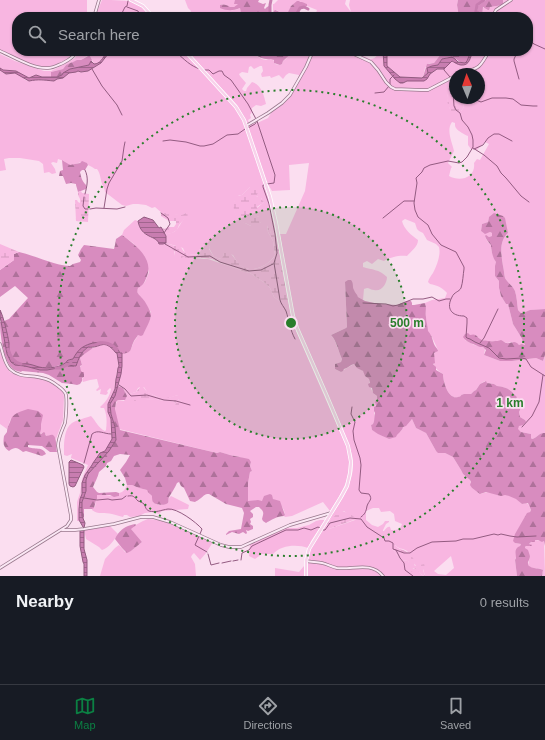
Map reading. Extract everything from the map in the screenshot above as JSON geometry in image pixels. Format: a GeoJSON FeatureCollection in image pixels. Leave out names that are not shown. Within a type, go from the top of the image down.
{"type":"FeatureCollection","features":[{"type":"Feature","properties":{"kind":"main road"},"geometry":{"type":"LineString","coordinates":[[131,0],[143,6],[148,12]]}},
{"type":"Feature","properties":{"kind":"main road"},"geometry":{"type":"LineString","coordinates":[[190,56],[236,107],[246,126],[270,197],[293,316],[348,446],[351,458],[350,473],[341,497],[309,549],[306,562],[306,576]]}},
{"type":"Feature","properties":{"kind":"street"},"geometry":{"type":"LineString","coordinates":[[495,12],[511,0]]}},
{"type":"Feature","properties":{"kind":"street"},"geometry":{"type":"LineString","coordinates":[[96,12],[100,1]]}},
{"type":"Feature","properties":{"kind":"street"},"geometry":{"type":"LineString","coordinates":[[0,51],[32,66],[45,68],[58,65],[74,56]]}},
{"type":"Feature","properties":{"kind":"street"},"geometry":{"type":"LineString","coordinates":[[246,126],[268,113],[290,95],[311,56]]}},
{"type":"Feature","properties":{"kind":"street"},"geometry":{"type":"LineString","coordinates":[[358,56],[371,62],[386,82],[395,89],[428,90],[449,79]]}},
{"type":"Feature","properties":{"kind":"street"},"geometry":{"type":"LineString","coordinates":[[476,68],[483,63],[486,56]]}},
{"type":"Feature","properties":{"kind":"street"},"geometry":{"type":"LineString","coordinates":[[0,344],[7,366],[12,371],[21,375],[43,378],[55,383],[65,394],[65,419],[58,446],[71,516],[69,523],[62,530],[0,568]]}},
{"type":"Feature","properties":{"kind":"street"},"geometry":{"type":"LineString","coordinates":[[62,530],[84,529],[153,517],[170,522],[220,545],[241,547],[290,525],[331,513]]}},
{"type":"Feature","properties":{"kind":"street"},"geometry":{"type":"LineString","coordinates":[[306,562],[322,563],[339,568],[365,567],[376,570],[383,576]]}},
{"type":"Feature","properties":{"kind":"green space"},"geometry":{"type":"Polygon","coordinates":[[[0,0],[87,0],[87,12],[12,12],[12,56],[71,56],[70,57],[54,66],[43,67],[0,52],[0,0]]]}},
{"type":"Feature","properties":{"kind":"green space"},"geometry":{"type":"Polygon","coordinates":[[[102,0],[138,3],[148,12],[97,12],[102,0]]]}},
{"type":"Feature","properties":{"kind":"green space"},"geometry":{"type":"Polygon","coordinates":[[[185,0],[235,0],[239,4],[234,7],[221,4],[220,6],[230,10],[240,8],[241,12],[191,12],[185,0]]]}},
{"type":"Feature","properties":{"kind":"green space"},"geometry":{"type":"Polygon","coordinates":[[[235,0],[259,0],[258,2],[263,4],[266,3],[265,9],[270,6],[271,12],[241,12],[240,8],[235,10],[225,10],[220,8],[220,5],[234,7],[238,4],[234,4],[235,0]]]}},
{"type":"Feature","properties":{"kind":"green space"},"geometry":{"type":"Polygon","coordinates":[[[278,0],[346,0],[345,4],[351,12],[316,12],[317,10],[307,6],[307,4],[299,2],[292,5],[288,12],[280,12],[277,10],[273,11],[274,4],[278,0]]]}},
{"type":"Feature","properties":{"kind":"green space"},"geometry":{"type":"Polygon","coordinates":[[[350,0],[458,0],[458,12],[351,12],[349,5],[350,0]]]}},
{"type":"Feature","properties":{"kind":"green space"},"geometry":{"type":"Polygon","coordinates":[[[458,0],[483,0],[478,3],[476,12],[458,12],[458,0]]]}},
{"type":"Feature","properties":{"kind":"green space"},"geometry":{"type":"Polygon","coordinates":[[[486,0],[503,0],[503,5],[490,7],[489,10],[483,7],[482,12],[477,12],[478,6],[486,0]]]}},
{"type":"Feature","properties":{"kind":"green space"},"geometry":{"type":"Polygon","coordinates":[[[503,0],[545,0],[545,309],[531,310],[523,313],[518,310],[515,291],[505,278],[502,261],[502,244],[508,233],[506,226],[489,217],[488,222],[482,224],[481,231],[484,233],[492,233],[492,236],[485,236],[491,245],[491,250],[496,262],[495,276],[499,281],[501,296],[506,304],[508,304],[513,324],[525,345],[519,345],[513,342],[507,343],[501,341],[484,341],[476,335],[469,335],[465,340],[474,345],[483,347],[485,349],[484,355],[500,361],[536,358],[543,361],[545,355],[545,433],[541,433],[532,439],[531,434],[521,432],[517,429],[525,420],[520,417],[519,412],[523,405],[515,401],[517,397],[513,392],[506,388],[487,383],[485,381],[480,384],[471,394],[464,394],[460,397],[454,397],[449,393],[445,385],[443,374],[434,365],[434,353],[438,350],[433,338],[428,332],[425,303],[432,300],[445,298],[447,293],[440,287],[428,282],[438,260],[439,247],[427,240],[423,233],[417,229],[415,223],[405,219],[402,221],[408,232],[418,240],[416,247],[407,256],[389,258],[384,261],[378,259],[372,264],[367,261],[363,263],[363,267],[378,271],[387,277],[382,288],[379,290],[364,289],[363,300],[358,297],[345,282],[347,327],[331,335],[342,359],[341,362],[335,364],[335,369],[341,372],[354,364],[364,372],[369,379],[372,391],[377,396],[374,412],[375,419],[371,425],[372,430],[389,439],[401,431],[403,427],[412,419],[416,428],[426,433],[436,451],[453,457],[463,474],[470,480],[472,488],[481,494],[488,492],[504,494],[517,499],[522,504],[528,504],[531,510],[518,529],[515,538],[515,543],[521,544],[515,560],[517,576],[425,576],[307,576],[307,560],[309,552],[315,539],[323,529],[329,529],[355,520],[344,511],[328,521],[341,501],[351,479],[353,463],[351,450],[295,321],[290,301],[280,234],[286,234],[305,191],[309,163],[289,165],[290,190],[272,191],[265,179],[245,119],[237,105],[192,56],[258,56],[266,60],[273,59],[275,64],[280,65],[288,56],[363,56],[370,59],[376,56],[383,56],[384,66],[395,79],[400,83],[403,83],[407,81],[424,81],[437,69],[444,69],[452,61],[460,65],[468,63],[471,56],[533,56],[533,12],[483,12],[483,8],[503,5],[503,0]],[[251,66],[249,67],[248,73],[242,72],[239,74],[246,83],[242,89],[244,91],[246,91],[252,82],[258,85],[262,90],[266,104],[261,106],[256,105],[252,108],[250,115],[251,118],[248,120],[249,123],[255,124],[268,118],[273,110],[285,100],[296,85],[299,75],[289,73],[283,79],[279,75],[271,78],[270,76],[262,77],[262,66],[254,69],[251,66]],[[452,122],[450,125],[450,136],[454,151],[448,163],[452,167],[449,176],[458,179],[470,175],[474,168],[474,163],[477,159],[480,160],[489,144],[485,142],[477,150],[471,149],[468,145],[468,136],[457,129],[455,127],[455,123],[452,122]],[[373,508],[366,511],[366,520],[372,525],[378,527],[385,521],[389,521],[383,531],[389,527],[391,530],[395,530],[400,527],[402,524],[395,521],[394,514],[390,511],[381,512],[379,508],[373,508]],[[395,545],[393,550],[401,560],[408,561],[410,568],[417,569],[422,575],[425,576],[422,565],[416,566],[407,551],[395,545]],[[451,556],[434,571],[438,574],[446,575],[454,568],[451,556]]]}},
{"type":"Feature","properties":{"kind":"green space"},"geometry":{"type":"Polygon","coordinates":[[[297,1],[307,4],[307,6],[297,12],[288,12],[291,6],[297,1]]]}},
{"type":"Feature","properties":{"kind":"green space"},"geometry":{"type":"Polygon","coordinates":[[[0,54],[44,71],[51,71],[76,56],[87,56],[81,60],[66,65],[63,69],[51,72],[51,77],[36,75],[29,78],[16,71],[3,70],[0,68],[0,54]]]}},
{"type":"Feature","properties":{"kind":"green space"},"geometry":{"type":"Polygon","coordinates":[[[90,56],[104,56],[98,63],[94,64],[90,56]]]}},
{"type":"Feature","properties":{"kind":"green space"},"geometry":{"type":"Polygon","coordinates":[[[90,56],[92,60],[89,65],[70,69],[60,76],[51,77],[51,72],[63,69],[66,65],[90,56]]]}},
{"type":"Feature","properties":{"kind":"green space"},"geometry":{"type":"Polygon","coordinates":[[[106,56],[189,56],[230,101],[242,118],[269,195],[278,244],[274,233],[271,233],[267,225],[268,232],[273,241],[275,255],[269,262],[261,267],[247,269],[240,265],[233,255],[224,253],[223,259],[214,257],[209,248],[210,245],[199,249],[201,254],[188,254],[185,253],[183,248],[166,243],[167,234],[177,229],[184,218],[185,213],[184,215],[178,215],[162,213],[155,207],[152,208],[146,205],[122,205],[105,192],[97,169],[88,165],[87,163],[81,162],[70,166],[64,161],[58,159],[57,163],[51,163],[56,173],[52,174],[49,172],[44,173],[43,164],[39,161],[9,158],[4,159],[6,170],[0,171],[0,70],[6,74],[15,73],[25,80],[30,81],[39,79],[54,81],[56,79],[63,78],[69,73],[88,71],[101,63],[106,56]],[[250,187],[242,195],[239,195],[234,202],[235,213],[239,220],[251,226],[260,223],[265,218],[257,216],[257,208],[264,202],[261,200],[262,198],[258,196],[256,197],[254,187],[250,187]]]}},
{"type":"Feature","properties":{"kind":"green space"},"geometry":{"type":"Polygon","coordinates":[[[257,56],[288,56],[280,65],[274,63],[274,60],[260,58],[257,56]]]}},
{"type":"Feature","properties":{"kind":"green space"},"geometry":{"type":"Polygon","coordinates":[[[387,56],[439,56],[434,63],[429,63],[425,68],[422,78],[400,77],[386,65],[387,56]]]}},
{"type":"Feature","properties":{"kind":"green space"},"geometry":{"type":"Polygon","coordinates":[[[439,56],[469,56],[465,63],[460,62],[455,58],[442,59],[438,65],[428,68],[428,73],[423,77],[427,64],[434,63],[439,56]]]}},
{"type":"Feature","properties":{"kind":"green space"},"geometry":{"type":"Polygon","coordinates":[[[448,85],[449,104],[463,104],[464,107],[461,114],[454,114],[450,109],[447,98],[448,85]]]}},
{"type":"Feature","properties":{"kind":"green space"},"geometry":{"type":"Polygon","coordinates":[[[62,160],[70,165],[80,163],[82,161],[87,163],[88,165],[85,170],[80,172],[86,185],[86,189],[78,192],[76,184],[66,184],[63,176],[59,176],[60,171],[63,170],[62,160]]]}},
{"type":"Feature","properties":{"kind":"green space"},"geometry":{"type":"Polygon","coordinates":[[[258,185],[259,190],[256,197],[263,194],[265,196],[261,199],[264,202],[257,207],[257,216],[265,217],[265,220],[260,223],[260,228],[257,229],[238,219],[234,206],[236,196],[242,195],[250,187],[254,187],[258,185]]]}},
{"type":"Feature","properties":{"kind":"green space"},"geometry":{"type":"Polygon","coordinates":[[[81,191],[82,193],[89,194],[88,222],[76,221],[75,200],[80,203],[78,192],[81,191]]]}},
{"type":"Feature","properties":{"kind":"green space"},"geometry":{"type":"Polygon","coordinates":[[[161,211],[162,213],[182,215],[186,213],[188,215],[179,225],[177,230],[167,234],[166,236],[162,228],[165,229],[168,227],[174,227],[176,221],[169,221],[161,216],[161,211]]]}},
{"type":"Feature","properties":{"kind":"green space"},"geometry":{"type":"Polygon","coordinates":[[[494,213],[505,218],[508,233],[502,244],[502,261],[505,278],[515,291],[518,310],[523,313],[530,310],[545,309],[545,355],[543,361],[536,358],[500,361],[484,355],[486,350],[483,347],[466,341],[463,337],[468,333],[484,340],[501,340],[506,343],[514,342],[519,345],[525,345],[513,324],[508,304],[506,304],[501,296],[499,281],[495,276],[496,262],[492,254],[491,245],[485,236],[492,236],[492,233],[490,232],[485,234],[481,231],[482,224],[488,222],[489,217],[494,213]]]}},
{"type":"Feature","properties":{"kind":"green space"},"geometry":{"type":"Polygon","coordinates":[[[135,220],[138,221],[140,227],[149,236],[173,249],[175,258],[182,258],[185,256],[194,259],[208,259],[250,273],[265,283],[270,288],[274,297],[278,300],[288,301],[296,331],[350,456],[349,471],[345,485],[330,511],[323,502],[292,516],[285,517],[283,507],[273,498],[262,501],[248,501],[248,483],[250,472],[252,471],[250,466],[251,462],[240,457],[220,452],[217,453],[119,429],[115,407],[118,400],[124,401],[127,396],[123,388],[118,386],[122,368],[122,353],[126,353],[131,350],[138,335],[143,334],[151,317],[151,312],[137,291],[138,288],[145,282],[149,272],[144,256],[133,243],[122,235],[124,230],[135,220]],[[140,387],[136,392],[129,394],[129,398],[139,400],[169,400],[176,403],[175,405],[182,402],[178,399],[178,395],[162,399],[147,392],[144,387],[140,387]]]}},
{"type":"Feature","properties":{"kind":"green space"},"geometry":{"type":"Polygon","coordinates":[[[267,223],[269,223],[271,233],[273,231],[278,245],[288,301],[278,300],[274,297],[270,288],[265,283],[250,273],[212,259],[194,259],[187,262],[185,260],[185,256],[180,260],[176,260],[175,252],[165,244],[175,246],[178,245],[189,254],[201,254],[199,248],[204,243],[208,243],[210,245],[209,249],[214,257],[222,259],[224,253],[229,252],[242,266],[256,269],[265,265],[273,259],[275,255],[273,241],[268,232],[267,223]]]}},
{"type":"Feature","properties":{"kind":"green space"},"geometry":{"type":"Polygon","coordinates":[[[122,235],[142,252],[148,263],[147,276],[142,286],[138,288],[137,292],[148,306],[151,313],[151,317],[143,335],[138,335],[129,352],[121,354],[119,350],[106,343],[95,343],[85,347],[73,359],[69,359],[64,364],[50,368],[41,368],[14,363],[8,352],[9,342],[4,321],[9,319],[28,298],[15,286],[0,297],[0,270],[14,260],[14,254],[19,252],[57,264],[70,266],[80,262],[81,260],[78,255],[84,245],[114,249],[116,239],[122,235]]]}},
{"type":"Feature","properties":{"kind":"green space"},"geometry":{"type":"Polygon","coordinates":[[[0,244],[19,252],[14,254],[14,260],[0,270],[0,244]]]}},
{"type":"Feature","properties":{"kind":"green space"},"geometry":{"type":"Polygon","coordinates":[[[348,280],[352,281],[353,289],[358,297],[365,301],[379,304],[397,305],[407,301],[411,301],[412,305],[425,303],[428,331],[438,350],[434,353],[435,363],[433,364],[436,367],[436,370],[443,374],[445,385],[451,396],[459,397],[464,394],[471,394],[480,384],[486,381],[487,383],[508,389],[517,397],[516,402],[523,404],[519,412],[520,417],[526,422],[519,426],[518,429],[521,432],[531,434],[532,439],[541,433],[545,433],[545,546],[544,541],[542,542],[535,540],[535,542],[531,542],[529,544],[532,545],[531,546],[525,547],[530,556],[528,565],[543,570],[542,576],[517,576],[515,560],[516,551],[521,544],[513,541],[515,534],[527,513],[531,510],[528,503],[522,504],[516,499],[505,495],[501,496],[486,492],[480,494],[472,488],[470,485],[470,480],[463,474],[453,457],[445,453],[438,453],[426,433],[416,428],[412,419],[406,426],[403,427],[396,437],[389,439],[372,430],[371,425],[374,421],[374,407],[376,406],[375,402],[377,400],[377,396],[373,393],[372,388],[369,387],[369,379],[365,376],[363,371],[357,368],[354,364],[341,372],[335,369],[335,364],[341,362],[342,359],[336,343],[331,335],[347,327],[345,282],[348,280]]]}},
{"type":"Feature","properties":{"kind":"green space"},"geometry":{"type":"Polygon","coordinates":[[[0,322],[7,354],[13,364],[47,370],[67,365],[75,366],[84,350],[88,347],[93,348],[80,358],[82,365],[80,366],[81,371],[84,372],[84,377],[82,378],[80,384],[62,383],[43,373],[21,372],[12,368],[4,351],[1,339],[0,322]]]}},
{"type":"Feature","properties":{"kind":"green space"},"geometry":{"type":"Polygon","coordinates":[[[103,344],[109,346],[117,352],[119,366],[115,389],[108,404],[108,412],[111,419],[112,438],[111,443],[105,451],[99,454],[84,477],[79,509],[79,521],[77,521],[77,502],[82,479],[88,465],[71,458],[72,454],[67,456],[64,455],[65,438],[67,429],[72,423],[91,416],[101,428],[105,431],[106,430],[106,413],[104,408],[100,407],[107,399],[111,389],[110,388],[107,391],[108,393],[106,395],[100,394],[101,389],[96,390],[99,387],[97,379],[83,382],[82,379],[84,377],[84,372],[81,372],[80,367],[82,365],[80,358],[85,353],[103,344]]]}},
{"type":"Feature","properties":{"kind":"green space"},"geometry":{"type":"Polygon","coordinates":[[[0,351],[5,365],[10,372],[19,376],[40,378],[49,381],[63,391],[63,420],[56,439],[52,435],[46,436],[46,434],[39,433],[40,431],[11,418],[7,429],[0,424],[0,351]]]}},
{"type":"Feature","properties":{"kind":"green space"},"geometry":{"type":"Polygon","coordinates":[[[118,386],[123,388],[127,396],[125,400],[118,400],[116,402],[115,409],[120,430],[249,459],[251,462],[250,466],[252,471],[250,472],[248,483],[248,501],[262,501],[264,496],[270,494],[272,495],[273,499],[280,501],[285,515],[274,518],[266,523],[262,519],[263,511],[259,507],[256,507],[250,511],[253,514],[253,517],[250,519],[250,524],[253,526],[253,529],[248,531],[246,530],[246,534],[243,532],[239,534],[232,532],[226,535],[229,531],[241,529],[244,513],[242,508],[226,504],[209,494],[195,502],[190,501],[184,488],[179,482],[169,497],[167,504],[156,504],[153,502],[152,496],[147,490],[132,485],[127,485],[120,470],[130,455],[120,454],[114,456],[111,461],[107,463],[106,466],[99,472],[93,487],[99,493],[116,492],[119,493],[119,496],[114,497],[110,495],[97,495],[94,508],[84,509],[84,519],[82,516],[82,502],[86,491],[86,480],[88,474],[109,451],[116,440],[110,404],[118,386]]]}},
{"type":"Feature","properties":{"kind":"green space"},"geometry":{"type":"Polygon","coordinates":[[[141,386],[153,395],[160,398],[178,395],[178,399],[182,402],[181,406],[176,406],[176,403],[169,400],[163,401],[156,399],[134,401],[129,398],[129,394],[136,392],[141,386]]]}},
{"type":"Feature","properties":{"kind":"green space"},"geometry":{"type":"Polygon","coordinates":[[[28,409],[38,411],[43,415],[40,433],[41,434],[44,432],[46,436],[54,436],[56,440],[57,452],[50,452],[42,446],[28,445],[30,448],[43,450],[46,454],[42,456],[26,451],[23,452],[16,448],[9,451],[6,448],[4,436],[7,432],[11,419],[17,413],[28,409]]]}},
{"type":"Feature","properties":{"kind":"green space"},"geometry":{"type":"Polygon","coordinates":[[[127,485],[132,485],[147,490],[152,496],[153,502],[158,505],[168,503],[171,496],[189,505],[188,509],[162,511],[159,514],[153,512],[145,513],[139,516],[130,517],[127,515],[124,515],[123,517],[109,513],[99,513],[92,510],[95,507],[97,495],[119,496],[119,493],[125,489],[127,485]]]}},
{"type":"Feature","properties":{"kind":"green space"},"geometry":{"type":"Polygon","coordinates":[[[340,511],[353,516],[356,519],[329,529],[323,529],[329,521],[340,511]]]}},
{"type":"Feature","properties":{"kind":"green space"},"geometry":{"type":"Polygon","coordinates":[[[148,519],[161,520],[213,542],[200,560],[194,553],[191,557],[195,564],[196,576],[100,576],[105,559],[115,548],[119,545],[125,552],[131,551],[142,542],[130,528],[148,519]]]}},
{"type":"Feature","properties":{"kind":"green space"},"geometry":{"type":"Polygon","coordinates":[[[320,520],[325,520],[308,548],[289,546],[276,551],[273,554],[262,554],[255,559],[249,556],[250,544],[284,528],[297,528],[320,520]]]}},
{"type":"Feature","properties":{"kind":"green space"},"geometry":{"type":"Polygon","coordinates":[[[135,524],[136,525],[131,529],[142,542],[127,553],[115,539],[118,533],[124,528],[135,524]]]}},
{"type":"Feature","properties":{"kind":"green space"},"geometry":{"type":"Polygon","coordinates":[[[110,526],[118,534],[109,546],[102,550],[86,539],[84,529],[110,526]]]}},
{"type":"Feature","properties":{"kind":"green space"},"geometry":{"type":"Polygon","coordinates":[[[535,540],[544,541],[545,576],[542,576],[542,569],[530,568],[528,565],[530,556],[525,547],[535,540]]]}},
{"type":"Feature","properties":{"kind":"green space"},"geometry":{"type":"Polygon","coordinates":[[[394,544],[410,555],[414,560],[414,565],[424,564],[425,567],[423,570],[425,576],[413,568],[412,572],[411,571],[408,561],[401,560],[393,550],[392,548],[394,544]]]}},
{"type":"Feature","properties":{"kind":"green space"},"geometry":{"type":"Polygon","coordinates":[[[304,566],[305,576],[275,576],[275,568],[299,572],[304,566]]]}},
{"type":"Feature","properties":{"kind":"shaded area"},"geometry":{"type":"Polygon","coordinates":[[[104,56],[106,56],[101,63],[88,71],[69,73],[63,78],[54,81],[29,81],[15,73],[6,74],[0,70],[0,68],[3,70],[16,71],[29,78],[36,75],[42,77],[57,77],[70,69],[89,65],[91,61],[94,64],[98,63],[104,56]]]}},
{"type":"Feature","properties":{"kind":"shaded area"},"geometry":{"type":"Polygon","coordinates":[[[383,56],[387,56],[387,66],[400,77],[422,78],[428,73],[427,68],[438,65],[442,59],[452,57],[458,62],[465,63],[469,56],[471,56],[468,63],[460,65],[452,61],[444,69],[437,69],[430,74],[424,81],[407,81],[400,83],[384,66],[383,56]]]}},
{"type":"Feature","properties":{"kind":"shaded area"},"geometry":{"type":"Polygon","coordinates":[[[144,217],[153,220],[159,228],[161,227],[166,236],[166,243],[159,244],[158,241],[142,231],[138,221],[144,217]]]}},
{"type":"Feature","properties":{"kind":"shaded area"},"geometry":{"type":"Polygon","coordinates":[[[0,310],[8,336],[11,359],[14,363],[46,368],[59,366],[66,363],[68,360],[73,359],[83,347],[98,342],[109,344],[122,353],[121,374],[115,396],[110,404],[116,440],[109,451],[88,474],[86,480],[86,491],[82,502],[82,516],[85,523],[84,528],[79,520],[82,483],[85,475],[93,463],[100,453],[105,451],[112,439],[111,419],[108,412],[108,404],[115,389],[119,366],[117,353],[112,348],[102,345],[88,347],[85,349],[76,366],[67,365],[58,368],[40,370],[15,365],[11,362],[7,354],[0,310]]]}},
{"type":"Feature","properties":{"kind":"shaded area"},"geometry":{"type":"Polygon","coordinates":[[[71,460],[83,465],[84,467],[75,486],[73,487],[69,484],[69,462],[71,460]]]}},
{"type":"Feature","properties":{"kind":"shaded area"},"geometry":{"type":"Polygon","coordinates":[[[84,529],[84,549],[87,560],[87,576],[84,576],[84,564],[80,546],[80,530],[84,529]]]}},
{"type":"Feature","properties":{"kind":"waterway"},"geometry":{"type":"LineString","coordinates":[[270,12],[271,0]]}},
{"type":"Feature","properties":{"kind":"waterway"},"geometry":{"type":"LineString","coordinates":[[476,12],[477,5],[484,0]]}},
{"type":"Feature","properties":{"kind":"waterway"},"geometry":{"type":"LineString","coordinates":[[122,12],[127,6],[128,1]]}},
{"type":"Feature","properties":{"kind":"waterway"},"geometry":{"type":"LineString","coordinates":[[127,7],[138,12]]}},
{"type":"Feature","properties":{"kind":"waterway"},"geometry":{"type":"LineString","coordinates":[[298,12],[300,8],[304,7],[308,9]]}},
{"type":"Feature","properties":{"kind":"waterway"},"geometry":{"type":"LineString","coordinates":[[533,43],[545,49]]}},
{"type":"Feature","properties":{"kind":"waterway"},"geometry":{"type":"LineString","coordinates":[[181,56],[190,64],[200,69]]}},
{"type":"Feature","properties":{"kind":"waterway"},"geometry":{"type":"LineString","coordinates":[[516,56],[514,61],[519,79]]}},
{"type":"Feature","properties":{"kind":"waterway"},"geometry":{"type":"LineString","coordinates":[[444,68],[449,76]]}},
{"type":"Feature","properties":{"kind":"waterway"},"geometry":{"type":"LineString","coordinates":[[92,69],[102,86],[117,105],[122,115]]}},
{"type":"Feature","properties":{"kind":"waterway"},"geometry":{"type":"LineString","coordinates":[[205,70],[209,70],[213,74],[222,71],[224,75],[231,80],[248,104],[256,119]]}},
{"type":"Feature","properties":{"kind":"waterway"},"geometry":{"type":"LineString","coordinates":[[390,84],[390,79],[394,75]]}},
{"type":"Feature","properties":{"kind":"waterway"},"geometry":{"type":"LineString","coordinates":[[375,93],[384,92],[389,86]]}},
{"type":"Feature","properties":{"kind":"waterway"},"geometry":{"type":"LineString","coordinates":[[485,101],[492,98],[506,98],[513,99],[521,105],[537,106]]}},
{"type":"Feature","properties":{"kind":"waterway"},"geometry":{"type":"LineString","coordinates":[[454,104],[472,135],[473,147],[462,162],[459,163],[448,161],[424,168],[416,178],[417,183],[414,203],[415,210],[418,217],[428,225],[432,234],[441,245],[456,252],[464,267],[461,288],[453,295],[450,301],[450,308],[456,315],[467,318],[466,337],[489,348],[499,358],[526,359],[531,367],[545,376]]}},
{"type":"Feature","properties":{"kind":"waterway"},"geometry":{"type":"LineString","coordinates":[[257,121],[275,175],[274,183],[267,184]]}},
{"type":"Feature","properties":{"kind":"waterway"},"geometry":{"type":"LineString","coordinates":[[248,128],[257,121]]}},
{"type":"Feature","properties":{"kind":"waterway"},"geometry":{"type":"LineString","coordinates":[[163,141],[170,140],[204,146],[213,144],[227,135],[238,134],[245,129]]}},
{"type":"Feature","properties":{"kind":"waterway"},"geometry":{"type":"LineString","coordinates":[[474,149],[483,145],[488,138],[494,134],[499,134],[512,141]]}},
{"type":"Feature","properties":{"kind":"waterway"},"geometry":{"type":"LineString","coordinates":[[104,208],[107,189],[122,161],[125,142]]}},
{"type":"Feature","properties":{"kind":"waterway"},"geometry":{"type":"LineString","coordinates":[[473,148],[497,166],[501,173],[521,196],[529,202]]}},
{"type":"Feature","properties":{"kind":"waterway"},"geometry":{"type":"LineString","coordinates":[[85,170],[87,185],[85,194]]}},
{"type":"Feature","properties":{"kind":"waterway"},"geometry":{"type":"LineString","coordinates":[[264,185],[263,187],[269,204],[275,234],[277,253],[274,263],[280,300],[286,311],[295,339]]}},
{"type":"Feature","properties":{"kind":"waterway"},"geometry":{"type":"LineString","coordinates":[[84,197],[83,206],[85,209],[88,209]]}},
{"type":"Feature","properties":{"kind":"waterway"},"geometry":{"type":"LineString","coordinates":[[383,218],[404,201],[414,201]]}},
{"type":"Feature","properties":{"kind":"waterway"},"geometry":{"type":"LineString","coordinates":[[90,209],[117,209],[125,207]]}},
{"type":"Feature","properties":{"kind":"waterway"},"geometry":{"type":"LineString","coordinates":[[161,213],[168,218],[170,224],[164,233]]}},
{"type":"Feature","properties":{"kind":"waterway"},"geometry":{"type":"LineString","coordinates":[[165,244],[188,257],[210,256],[220,262],[249,271],[261,270],[273,264]]}},
{"type":"Feature","properties":{"kind":"waterway"},"geometry":{"type":"LineString","coordinates":[[363,303],[386,304],[393,306],[413,299],[432,297],[439,301],[450,299]]}},
{"type":"Feature","properties":{"kind":"waterway"},"geometry":{"type":"LineString","coordinates":[[480,343],[498,309]]}},
{"type":"Feature","properties":{"kind":"waterway"},"geometry":{"type":"LineString","coordinates":[[97,344],[108,344],[117,349]]}},
{"type":"Feature","properties":{"kind":"waterway"},"geometry":{"type":"LineString","coordinates":[[8,349],[14,361],[21,364]]}},
{"type":"Feature","properties":{"kind":"waterway"},"geometry":{"type":"LineString","coordinates":[[56,368],[61,368],[71,363]]}},
{"type":"Feature","properties":{"kind":"waterway"},"geometry":{"type":"LineString","coordinates":[[522,427],[532,416],[539,402],[543,375]]}},
{"type":"Feature","properties":{"kind":"waterway"},"geometry":{"type":"LineString","coordinates":[[119,385],[131,396],[147,395],[190,405]]}},
{"type":"Feature","properties":{"kind":"waterway"},"geometry":{"type":"LineString","coordinates":[[352,407],[351,414],[355,422],[353,431],[354,440],[361,465],[359,490],[361,493],[369,494],[371,498],[365,513],[361,517]]}},
{"type":"Feature","properties":{"kind":"waterway"},"geometry":{"type":"LineString","coordinates":[[84,463],[92,434],[99,432],[111,434]]}},
{"type":"Feature","properties":{"kind":"waterway"},"geometry":{"type":"LineString","coordinates":[[84,498],[112,500],[122,499],[126,496]]}},
{"type":"Feature","properties":{"kind":"waterway"},"geometry":{"type":"LineString","coordinates":[[128,496],[135,497],[138,501],[145,505],[146,509],[152,512],[172,509],[181,513],[191,519],[202,529],[200,534]]}},
{"type":"Feature","properties":{"kind":"waterway"},"geometry":{"type":"LineString","coordinates":[[323,530],[325,530],[330,523],[350,518],[361,519],[367,527],[384,538],[385,541],[393,543],[393,549],[396,550],[404,563],[405,570],[413,576]]}},
{"type":"Feature","properties":{"kind":"waterway"},"geometry":{"type":"LineString","coordinates":[[241,560],[242,553],[249,550],[252,546],[286,530],[298,530],[304,528],[311,530],[318,527],[320,528]]}},
{"type":"Feature","properties":{"kind":"waterway"},"geometry":{"type":"LineString","coordinates":[[396,550],[404,553],[410,553],[417,548],[432,542],[473,539],[494,534],[517,537],[536,536]]}},
{"type":"Feature","properties":{"kind":"waterway"},"geometry":{"type":"LineString","coordinates":[[199,536],[195,545],[207,552]]}},
{"type":"Feature","properties":{"kind":"waterway"},"geometry":{"type":"LineString","coordinates":[[208,554],[211,565],[219,563]]}},
{"type":"Feature","properties":{"kind":"waterway"},"geometry":{"type":"LineString","coordinates":[[233,561],[238,560]]}},
{"type":"Feature","properties":{"kind":"waterway"},"geometry":{"type":"LineString","coordinates":[[222,563],[231,561]]}}]}
